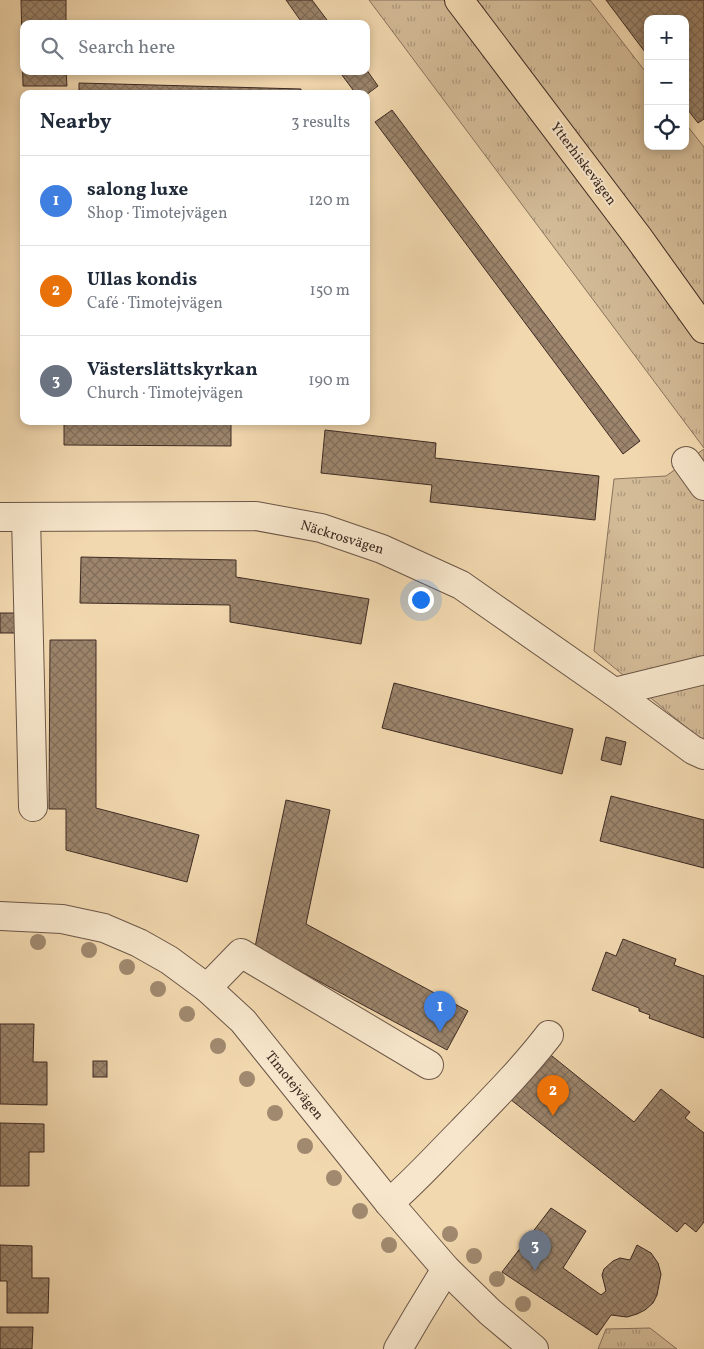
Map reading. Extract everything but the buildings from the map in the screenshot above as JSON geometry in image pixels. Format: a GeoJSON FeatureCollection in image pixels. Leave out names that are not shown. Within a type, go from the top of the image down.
{"type":"FeatureCollection","features":[{"type":"Feature","properties":{"kind":"main road","name":"Ytterhiskevägen"},"geometry":{"type":"LineString","coordinates":[[460,0],[638,237],[704,329]]}},
{"type":"Feature","properties":{"kind":"street"},"geometry":{"type":"LineString","coordinates":[[686,461],[704,486]]}},
{"type":"Feature","properties":{"kind":"street","name":"Näckrosvägen"},"geometry":{"type":"LineString","coordinates":[[13,517],[256,516],[321,528],[382,549],[461,585],[693,750],[704,755]]}},
{"type":"Feature","properties":{"kind":"street"},"geometry":{"type":"LineString","coordinates":[[13,517],[33,807]]}},
{"type":"Feature","properties":{"kind":"street"},"geometry":{"type":"LineString","coordinates":[[614,692],[704,670]]}},
{"type":"Feature","properties":{"kind":"street","name":"Timotejvägen"},"geometry":{"type":"LineString","coordinates":[[0,916],[62,919],[104,928],[139,943],[169,960],[207,988],[243,1021],[389,1203],[446,1270],[490,1312],[534,1349]]}},
{"type":"Feature","properties":{"kind":"street"},"geometry":{"type":"LineString","coordinates":[[207,988],[241,953],[429,1065]]}},
{"type":"Feature","properties":{"kind":"street"},"geometry":{"type":"LineString","coordinates":[[389,1203],[495,1097],[529,1061],[549,1035]]}},
{"type":"Feature","properties":{"kind":"street"},"geometry":{"type":"LineString","coordinates":[[398,1349],[446,1270]]}},
{"type":"Feature","properties":{"kind":"green space"},"geometry":{"type":"Polygon","coordinates":[[[369,0],[590,0],[644,70],[644,150],[689,150],[689,128],[704,147],[704,448],[369,0]]]}},
{"type":"Feature","properties":{"kind":"green space"},"geometry":{"type":"Polygon","coordinates":[[[704,449],[704,742],[594,651],[614,479],[666,476],[704,449]]]}},
{"type":"Feature","properties":{"kind":"green space"},"geometry":{"type":"Polygon","coordinates":[[[650,1328],[677,1349],[598,1349],[606,1329],[650,1328]]]}},
{"type":"Feature","properties":{"kind":"place","name":"salong luxe"},"geometry":{"type":"Point","coordinates":[440,1032]}},
{"type":"Feature","properties":{"kind":"place","name":"Ullas kondis"},"geometry":{"type":"Point","coordinates":[553,1116]}},
{"type":"Feature","properties":{"kind":"place","name":"Västerslättskyrkan"},"geometry":{"type":"Point","coordinates":[535,1271]}}]}
